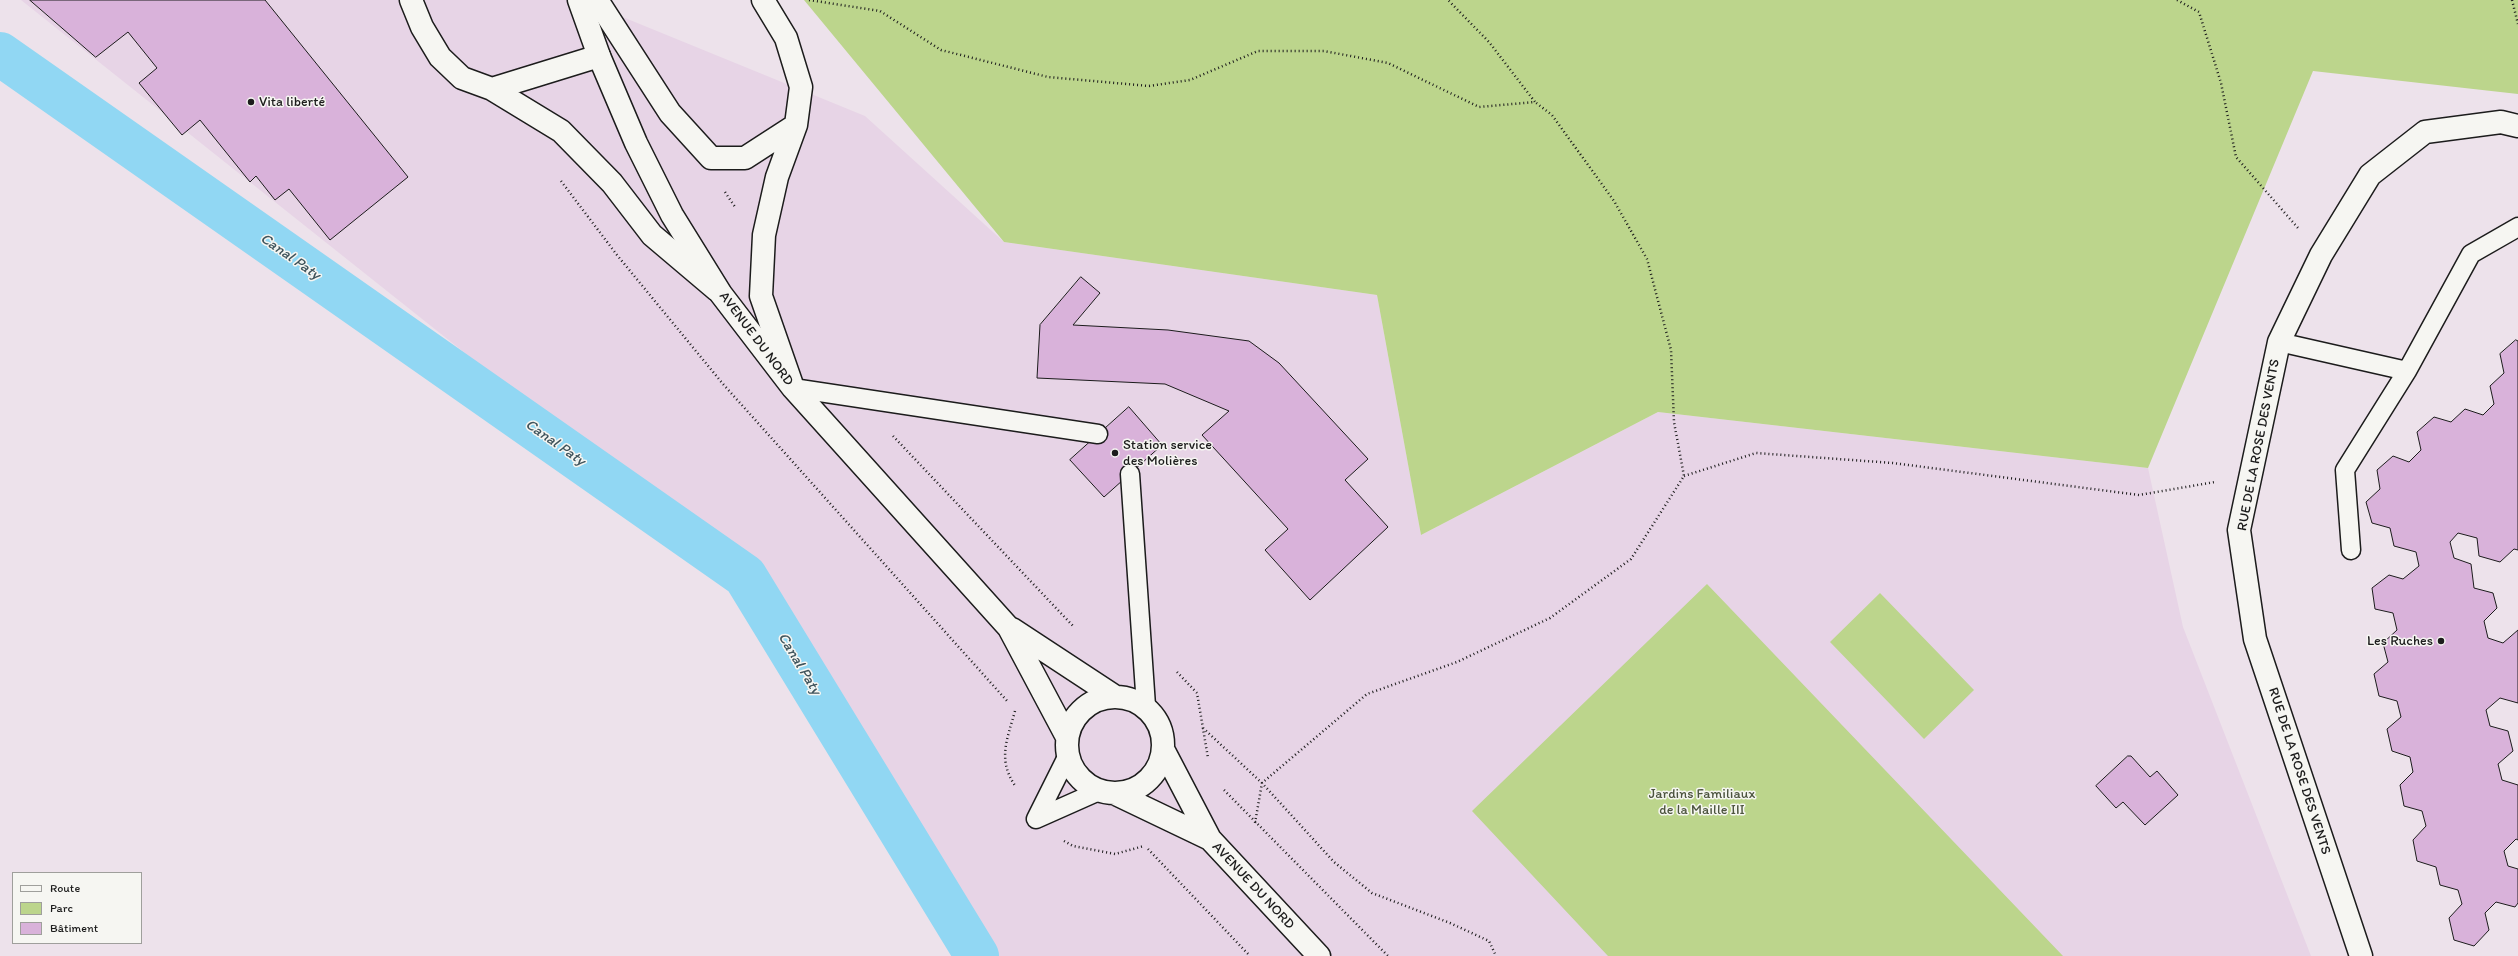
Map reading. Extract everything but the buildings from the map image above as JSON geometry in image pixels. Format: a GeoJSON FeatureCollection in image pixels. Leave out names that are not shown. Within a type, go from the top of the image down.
{"type":"FeatureCollection","features":[{"type":"Feature","properties":{"kind":"street"},"geometry":{"type":"LineString","coordinates":[[411,0],[422,27],[440,57],[462,78],[492,89],[561,130],[612,183],[652,235],[721,294]]}},
{"type":"Feature","properties":{"kind":"street","name":"AVENUE DU NORD"},"geometry":{"type":"LineString","coordinates":[[579,0],[599,56],[636,143],[672,216],[721,294],[793,388],[1009,628],[1114,696]]}},
{"type":"Feature","properties":{"kind":"street"},"geometry":{"type":"LineString","coordinates":[[597,0],[670,113],[711,158],[745,158],[796,125]]}},
{"type":"Feature","properties":{"kind":"street"},"geometry":{"type":"LineString","coordinates":[[762,0],[786,38],[801,87],[796,125],[777,177],[764,235],[761,296],[793,388]]}},
{"type":"Feature","properties":{"kind":"street"},"geometry":{"type":"LineString","coordinates":[[492,89],[599,56]]}},
{"type":"Feature","properties":{"kind":"street","name":"RUE DE LA ROSE DES VENTS"},"geometry":{"type":"LineString","coordinates":[[2361,956],[2255,639],[2239,530],[2252,476],[2279,342],[2320,255],[2370,175],[2425,132],[2501,122],[2518,126]]}},
{"type":"Feature","properties":{"kind":"street","name":"AVENUE DU NORD"},"geometry":{"type":"LineString","coordinates":[[1009,628],[1067,746]]}},
{"type":"Feature","properties":{"kind":"street"},"geometry":{"type":"LineString","coordinates":[[1114,696],[1131,699],[1146,706],[1157,719],[1164,734],[1164,751],[1160,765],[1152,777],[1135,789],[1107,793],[1084,783],[1073,770],[1067,746],[1073,722],[1083,708],[1098,700],[1114,696]]}},
{"type":"Feature","properties":{"kind":"street"},"geometry":{"type":"LineString","coordinates":[[1164,751],[1210,839]]}},
{"type":"Feature","properties":{"kind":"street","name":"AVENUE DU NORD"},"geometry":{"type":"LineString","coordinates":[[1107,793],[1210,839],[1319,956]]}},
{"type":"Feature","properties":{"kind":"lane"},"geometry":{"type":"LineString","coordinates":[[2351,550],[2345,470],[2407,371],[2471,254],[2518,226]]}},
{"type":"Feature","properties":{"kind":"lane"},"geometry":{"type":"LineString","coordinates":[[2279,342],[2407,371]]}},
{"type":"Feature","properties":{"kind":"lane"},"geometry":{"type":"LineString","coordinates":[[793,388],[1098,434]]}},
{"type":"Feature","properties":{"kind":"lane"},"geometry":{"type":"LineString","coordinates":[[1130,474],[1146,706]]}},
{"type":"Feature","properties":{"kind":"lane"},"geometry":{"type":"LineString","coordinates":[[1067,746],[1036,819],[1107,793]]}},
{"type":"Feature","properties":{"kind":"path"},"geometry":{"type":"LineString","coordinates":[[809,0],[880,11],[941,50],[1048,77],[1149,86],[1190,80],[1258,51],[1324,51],[1388,63],[1479,107],[1535,102]]}},
{"type":"Feature","properties":{"kind":"path"},"geometry":{"type":"LineString","coordinates":[[1448,0],[1489,42],[1535,102],[1552,115],[1614,201],[1647,260],[1671,350],[1674,422],[1684,476]]}},
{"type":"Feature","properties":{"kind":"path"},"geometry":{"type":"LineString","coordinates":[[2177,0],[2199,12],[2221,82],[2236,157],[2320,255]]}},
{"type":"Feature","properties":{"kind":"path"},"geometry":{"type":"LineString","coordinates":[[2512,0],[2518,24]]}},
{"type":"Feature","properties":{"kind":"path"},"geometry":{"type":"LineString","coordinates":[[559,179],[616,255],[723,384],[1010,704]]}},
{"type":"Feature","properties":{"kind":"path"},"geometry":{"type":"LineString","coordinates":[[724,190],[737,209]]}},
{"type":"Feature","properties":{"kind":"path"},"geometry":{"type":"LineString","coordinates":[[890,433],[1039,593],[1077,630]]}},
{"type":"Feature","properties":{"kind":"path"},"geometry":{"type":"LineString","coordinates":[[1255,823],[1262,783],[1367,694],[1457,662],[1550,618],[1631,559],[1684,476],[1756,454],[1893,463],[2139,495],[2252,476]]}},
{"type":"Feature","properties":{"kind":"path"},"geometry":{"type":"LineString","coordinates":[[1197,693],[1208,762]]}},
{"type":"Feature","properties":{"kind":"path"},"geometry":{"type":"LineString","coordinates":[[1015,710],[1005,748],[1006,773],[1019,792]]}},
{"type":"Feature","properties":{"kind":"path"},"geometry":{"type":"LineString","coordinates":[[1202,728],[1262,783],[1334,862],[1372,893],[1450,922],[1490,941],[1496,956]]}},
{"type":"Feature","properties":{"kind":"path"},"geometry":{"type":"LineString","coordinates":[[1220,786],[1388,956]]}},
{"type":"Feature","properties":{"kind":"path"},"geometry":{"type":"LineString","coordinates":[[1058,838],[1073,846],[1115,854],[1145,846],[1250,956]]}},
{"type":"Feature","properties":{"kind":"shaded area"},"geometry":{"type":"Polygon","coordinates":[[[21,0],[581,0],[865,116],[1004,242],[1377,295],[1421,535],[1658,412],[2148,468],[2183,627],[2311,956],[988,956],[763,590],[21,0]]]}},
{"type":"Feature","properties":{"kind":"green space"},"geometry":{"type":"Polygon","coordinates":[[[804,0],[2518,0],[2518,94],[2313,71],[2148,468],[1658,412],[1421,535],[1377,295],[1004,242],[804,0]]]}},
{"type":"Feature","properties":{"kind":"green space","name":"Jardins Familiaux de la Maille III"},"geometry":{"type":"Polygon","coordinates":[[[1707,584],[2063,956],[1608,956],[1472,811],[1707,584]]]}},
{"type":"Feature","properties":{"kind":"green space"},"geometry":{"type":"Polygon","coordinates":[[[1880,593],[1974,690],[1924,739],[1830,642],[1880,593]]]}},
{"type":"Feature","properties":{"kind":"waterway","name":"Canal Paty"},"geometry":{"type":"LineString","coordinates":[[0,54],[745,576],[977,956]]}},
{"type":"Feature","properties":{"kind":"place","name":"Vita liberté"},"geometry":{"type":"Point","coordinates":[251,102]}},
{"type":"Feature","properties":{"kind":"place","name":"Station service des Molières"},"geometry":{"type":"Point","coordinates":[1115,453]}},
{"type":"Feature","properties":{"kind":"place","name":"Les Ruches"},"geometry":{"type":"Point","coordinates":[2441,641]}}]}
